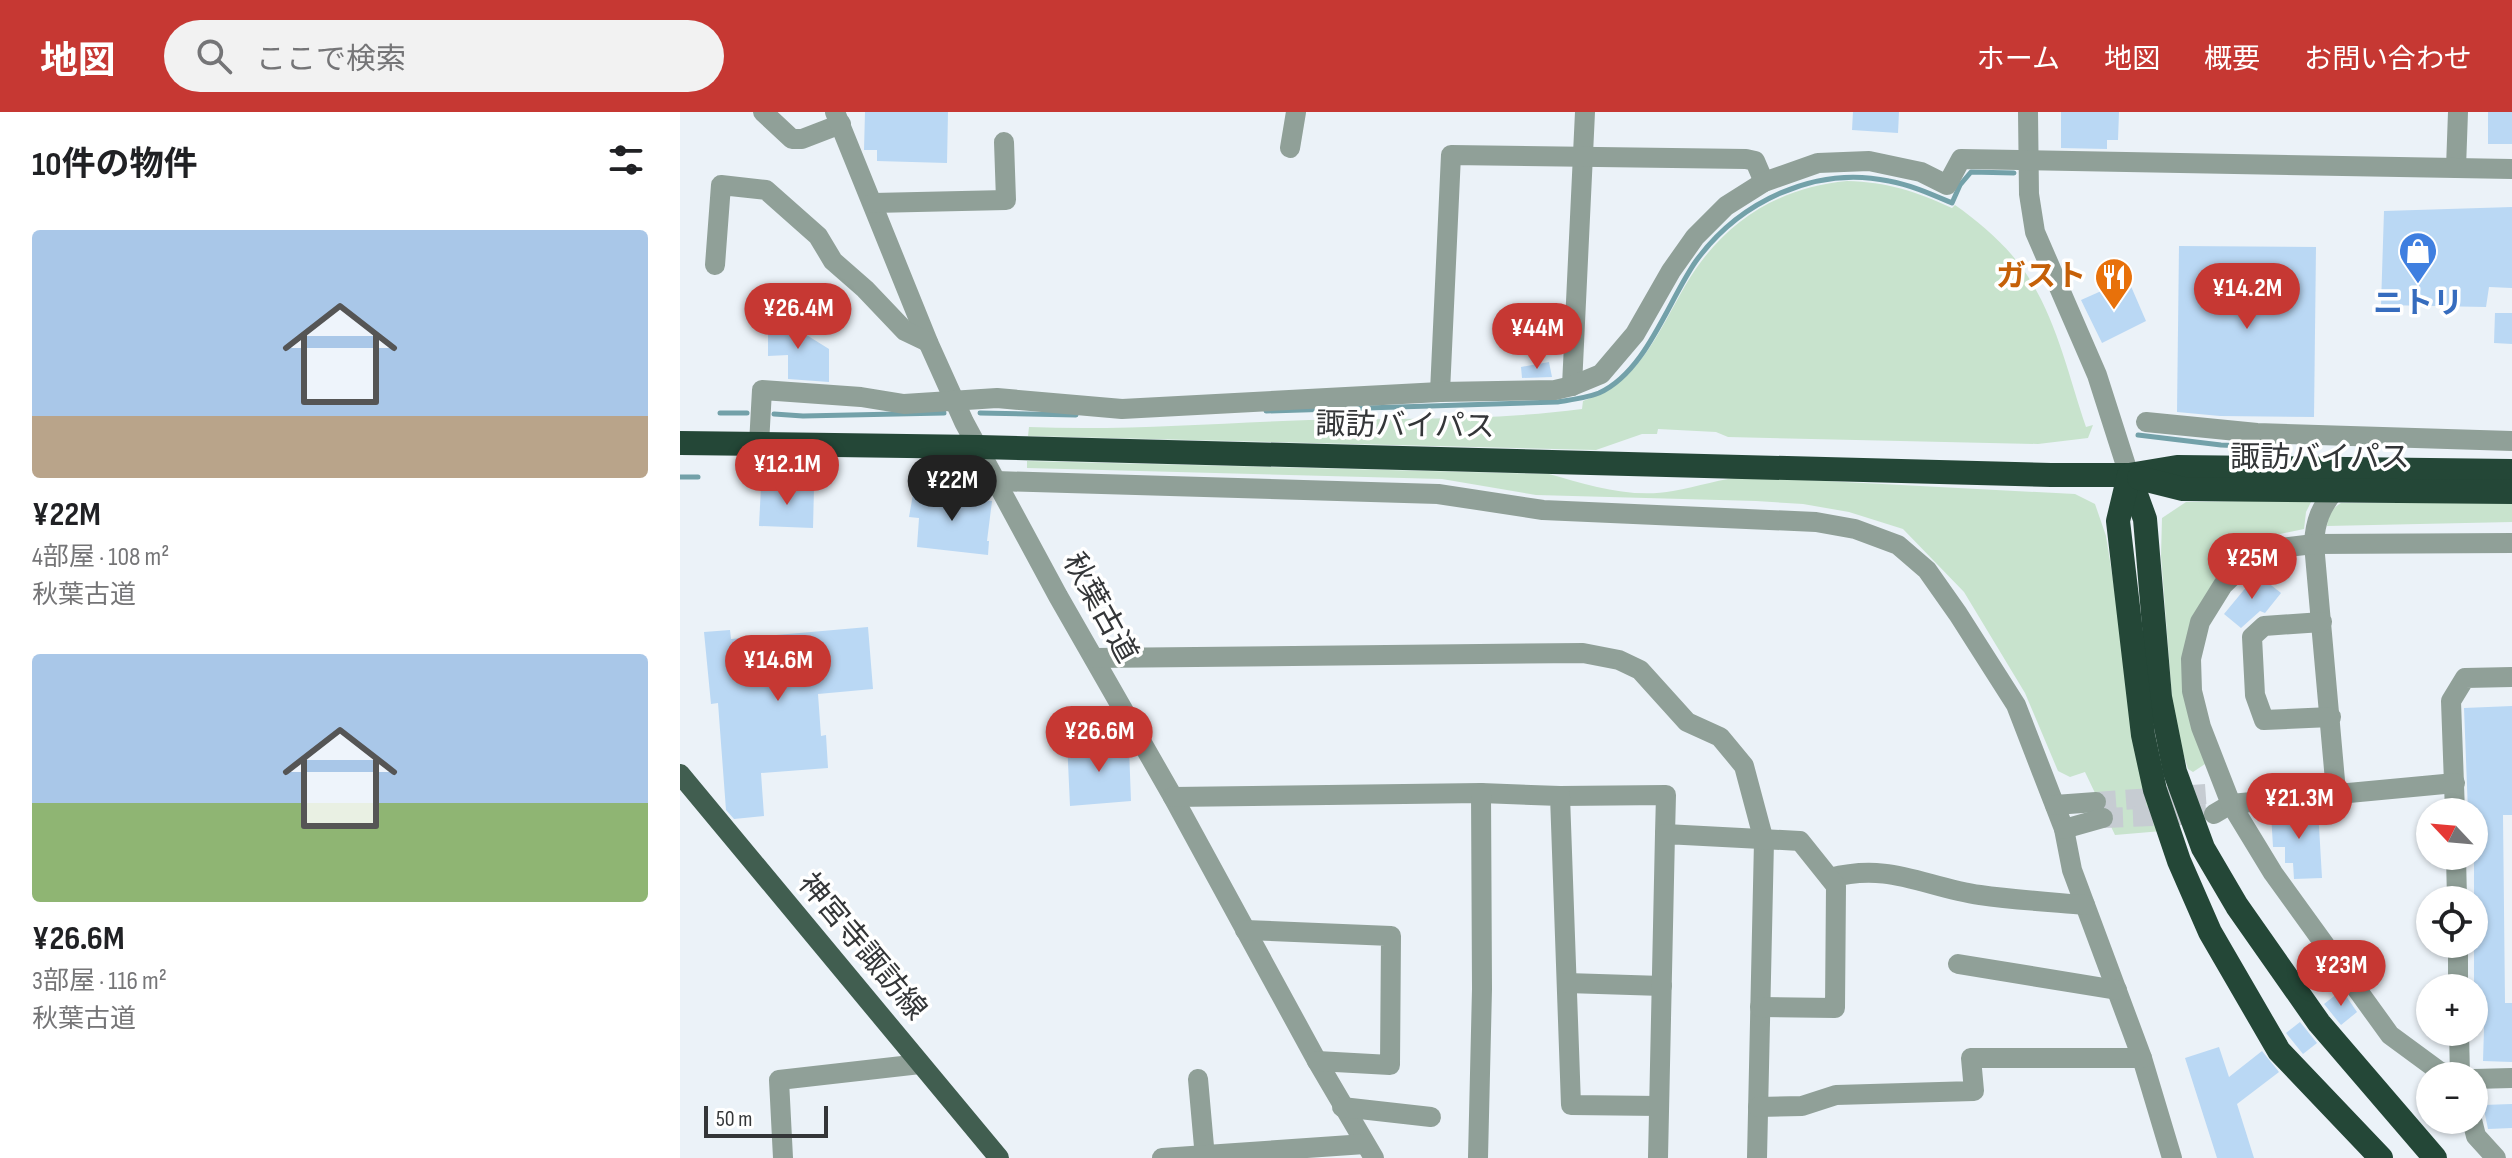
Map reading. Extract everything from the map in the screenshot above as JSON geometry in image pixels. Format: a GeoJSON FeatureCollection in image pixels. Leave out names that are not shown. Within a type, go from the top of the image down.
{"type":"FeatureCollection","features":[{"type":"Feature","properties":{"kind":"highway","name":"諏訪バイパス"},"geometry":{"type":"LineString","coordinates":[[680,443],[979,447],[2051,475],[2129,475],[2177,467],[2512,471]]}},
{"type":"Feature","properties":{"kind":"highway","name":"諏訪バイパス"},"geometry":{"type":"LineString","coordinates":[[2129,475],[2183,489],[2512,492]]}},
{"type":"Feature","properties":{"kind":"highway"},"geometry":{"type":"LineString","coordinates":[[2129,475],[2118,521],[2143,735],[2155,790],[2179,861],[2210,932],[2279,1051],[2381,1158]]}},
{"type":"Feature","properties":{"kind":"highway"},"geometry":{"type":"LineString","coordinates":[[2129,475],[2145,519],[2160,697],[2175,772],[2203,848],[2237,906],[2319,1023],[2435,1158]]}},
{"type":"Feature","properties":{"kind":"main road","name":"神宮寺諏訪線"},"geometry":{"type":"LineString","coordinates":[[680,774],[999,1158]]}},
{"type":"Feature","properties":{"kind":"street"},"geometry":{"type":"LineString","coordinates":[[763,112],[792,139],[802,139],[838,118]]}},
{"type":"Feature","properties":{"kind":"street"},"geometry":{"type":"LineString","coordinates":[[1290,148],[1296,112]]}},
{"type":"Feature","properties":{"kind":"street"},"geometry":{"type":"LineString","coordinates":[[1572,386],[1585,112]]}},
{"type":"Feature","properties":{"kind":"street"},"geometry":{"type":"LineString","coordinates":[[2028,112],[2029,194],[2035,232],[2097,375],[2129,475]]}},
{"type":"Feature","properties":{"kind":"street"},"geometry":{"type":"LineString","coordinates":[[2456,168],[2458,112]]}},
{"type":"Feature","properties":{"kind":"street","name":"秋葉古道"},"geometry":{"type":"LineString","coordinates":[[838,118],[928,342],[996,481],[1342,1107],[1370,1151]]}},
{"type":"Feature","properties":{"kind":"street"},"geometry":{"type":"LineString","coordinates":[[873,203],[1006,200],[1004,142]]}},
{"type":"Feature","properties":{"kind":"street"},"geometry":{"type":"LineString","coordinates":[[1440,392],[1451,155],[1746,159],[1755,161],[1764,182]]}},
{"type":"Feature","properties":{"kind":"street"},"geometry":{"type":"LineString","coordinates":[[759,444],[762,390],[861,397],[904,404],[997,398],[1122,409],[1440,392],[1536,392],[1572,386],[1601,374],[1635,334],[1671,271],[1695,237],[1726,206],[1764,182],[1818,163],[1869,161],[1921,172],[1947,185],[1961,159],[2512,169]]}},
{"type":"Feature","properties":{"kind":"street"},"geometry":{"type":"LineString","coordinates":[[715,265],[721,185],[766,190],[818,236],[833,261],[905,331],[928,342]]}},
{"type":"Feature","properties":{"kind":"street"},"geometry":{"type":"LineString","coordinates":[[2146,422],[2257,433],[2404,434],[2512,441]]}},
{"type":"Feature","properties":{"kind":"street"},"geometry":{"type":"LineString","coordinates":[[2403,470],[2404,434]]}},
{"type":"Feature","properties":{"kind":"street"},"geometry":{"type":"LineString","coordinates":[[996,481],[1438,494],[1543,510],[1816,522],[1855,529],[1898,545],[1927,570],[2016,705],[2064,829],[2072,870],[2142,1058],[2172,1158]]}},
{"type":"Feature","properties":{"kind":"street"},"geometry":{"type":"LineString","coordinates":[[2335,490],[2321,507],[2314,544],[2336,792]]}},
{"type":"Feature","properties":{"kind":"street"},"geometry":{"type":"LineString","coordinates":[[2427,1062],[2390,1035],[2219,800],[2192,691],[2191,659],[2200,622],[2223,585],[2249,560],[2271,549],[2314,544],[2512,543]]}},
{"type":"Feature","properties":{"kind":"street"},"geometry":{"type":"LineString","coordinates":[[2322,622],[2264,626],[2252,637],[2255,695],[2264,720],[2331,717]]}},
{"type":"Feature","properties":{"kind":"street"},"geometry":{"type":"LineString","coordinates":[[1094,658],[1583,653],[1619,660],[1640,670],[1687,722],[1720,737],[1744,766],[1764,841],[1757,1158]]}},
{"type":"Feature","properties":{"kind":"street"},"geometry":{"type":"LineString","coordinates":[[2455,798],[2451,701],[2465,678],[2512,677]]}},
{"type":"Feature","properties":{"kind":"street"},"geometry":{"type":"LineString","coordinates":[[2219,800],[2455,783]]}},
{"type":"Feature","properties":{"kind":"street"},"geometry":{"type":"LineString","coordinates":[[1173,797],[1481,793],[1666,795],[1658,1158]]}},
{"type":"Feature","properties":{"kind":"street"},"geometry":{"type":"LineString","coordinates":[[1478,1158],[1482,989],[1481,793]]}},
{"type":"Feature","properties":{"kind":"street"},"geometry":{"type":"LineString","coordinates":[[1560,796],[1571,1105],[1659,1106]]}},
{"type":"Feature","properties":{"kind":"street"},"geometry":{"type":"LineString","coordinates":[[2055,805],[2100,810],[2064,829]]}},
{"type":"Feature","properties":{"kind":"street"},"geometry":{"type":"LineString","coordinates":[[1665,834],[1800,841],[1836,886],[1835,1008],[1760,1007]]}},
{"type":"Feature","properties":{"kind":"street"},"geometry":{"type":"LineString","coordinates":[[1830,878],[1853,872],[1899,875],[1978,895],[2085,905]]}},
{"type":"Feature","properties":{"kind":"street"},"geometry":{"type":"LineString","coordinates":[[1245,930],[1391,936],[1390,1065],[1317,1061]]}},
{"type":"Feature","properties":{"kind":"street"},"geometry":{"type":"LineString","coordinates":[[1958,964],[2117,990]]}},
{"type":"Feature","properties":{"kind":"street"},"geometry":{"type":"LineString","coordinates":[[1567,983],[1662,986]]}},
{"type":"Feature","properties":{"kind":"street"},"geometry":{"type":"LineString","coordinates":[[1758,1107],[1802,1106],[1836,1095],[1974,1091],[1971,1058],[2142,1058]]}},
{"type":"Feature","properties":{"kind":"street"},"geometry":{"type":"LineString","coordinates":[[783,1158],[779,1080],[920,1064]]}},
{"type":"Feature","properties":{"kind":"street"},"geometry":{"type":"LineString","coordinates":[[2488,1079],[2512,1078]]}},
{"type":"Feature","properties":{"kind":"street"},"geometry":{"type":"LineString","coordinates":[[1198,1079],[1205,1157]]}},
{"type":"Feature","properties":{"kind":"street"},"geometry":{"type":"LineString","coordinates":[[1342,1107],[1431,1117]]}},
{"type":"Feature","properties":{"kind":"street"},"geometry":{"type":"LineString","coordinates":[[2476,1134],[2496,1158]]}},
{"type":"Feature","properties":{"kind":"street"},"geometry":{"type":"LineString","coordinates":[[1162,1158],[1370,1151]]}},
{"type":"Feature","properties":{"kind":"green space"},"geometry":{"type":"Polygon","coordinates":[[[1847,181],[1888,186],[1913,192],[1952,208],[1955,205],[2008,250],[2032,283],[2049,317],[2086,427],[2093,425],[2088,438],[2038,444],[1728,437],[1716,432],[1658,429],[1657,434],[1642,434],[1596,450],[1028,436],[1029,427],[1480,417],[1582,409],[1583,401],[1603,393],[1633,369],[1699,264],[1733,227],[1752,213],[1796,192],[1847,181]]]}},
{"type":"Feature","properties":{"kind":"green space"},"geometry":{"type":"Polygon","coordinates":[[[1027,461],[1549,474],[1610,490],[1641,493],[1673,491],[1747,477],[2075,494],[2095,504],[2106,536],[2140,750],[2162,831],[2115,835],[2085,772],[2070,777],[2058,771],[2025,693],[1964,592],[1903,529],[1849,512],[1803,504],[1536,495],[1442,479],[1027,468],[1027,461]]]}},
{"type":"Feature","properties":{"kind":"green space"},"geometry":{"type":"Polygon","coordinates":[[[2312,500],[2306,512],[2304,529],[2266,537],[2247,551],[2193,625],[2208,762],[2193,772],[2188,769],[2174,724],[2161,556],[2162,518],[2186,502],[2312,500]]]}},
{"type":"Feature","properties":{"kind":"green space"},"geometry":{"type":"Polygon","coordinates":[[[2341,503],[2512,503],[2512,522],[2327,526],[2331,513],[2341,503]]]}},
{"type":"Feature","properties":{"kind":"building"},"geometry":{"type":"Polygon","coordinates":[[[865,112],[948,112],[947,163],[877,161],[877,150],[864,150],[865,112]]]}},
{"type":"Feature","properties":{"kind":"building"},"geometry":{"type":"Polygon","coordinates":[[[1853,112],[1899,112],[1898,133],[1852,130],[1853,112]]]}},
{"type":"Feature","properties":{"kind":"building"},"geometry":{"type":"Polygon","coordinates":[[[2061,112],[2119,112],[2118,140],[2107,140],[2107,149],[2061,148],[2061,112]]]}},
{"type":"Feature","properties":{"kind":"building"},"geometry":{"type":"Polygon","coordinates":[[[2488,112],[2512,112],[2512,144],[2488,144],[2488,112]]]}},
{"type":"Feature","properties":{"kind":"building"},"geometry":{"type":"Polygon","coordinates":[[[2512,207],[2512,288],[2489,287],[2486,307],[2381,305],[2384,211],[2512,207]]]}},
{"type":"Feature","properties":{"kind":"building"},"geometry":{"type":"Polygon","coordinates":[[[2179,246],[2316,247],[2314,417],[2220,416],[2177,412],[2179,246]]]}},
{"type":"Feature","properties":{"kind":"building","name":"ガスト"},"geometry":{"type":"Polygon","coordinates":[[[2126,280],[2146,321],[2102,343],[2081,300],[2126,280]]]}},
{"type":"Feature","properties":{"kind":"building"},"geometry":{"type":"Polygon","coordinates":[[[768,311],[829,349],[829,382],[788,379],[788,355],[768,356],[768,311]]]}},
{"type":"Feature","properties":{"kind":"building"},"geometry":{"type":"Polygon","coordinates":[[[2495,313],[2512,313],[2512,344],[2494,343],[2495,313]]]}},
{"type":"Feature","properties":{"kind":"building"},"geometry":{"type":"Polygon","coordinates":[[[1549,362],[1552,377],[1522,378],[1521,367],[1549,362]]]}},
{"type":"Feature","properties":{"kind":"building"},"geometry":{"type":"Polygon","coordinates":[[[761,486],[814,488],[813,528],[759,526],[761,486]]]}},
{"type":"Feature","properties":{"kind":"building"},"geometry":{"type":"Polygon","coordinates":[[[913,494],[992,501],[988,555],[917,547],[919,518],[909,517],[913,494]]]}},
{"type":"Feature","properties":{"kind":"building"},"geometry":{"type":"Polygon","coordinates":[[[2257,574],[2281,593],[2265,613],[2260,611],[2241,628],[2224,614],[2257,574]]]}},
{"type":"Feature","properties":{"kind":"building"},"geometry":{"type":"Polygon","coordinates":[[[868,627],[873,689],[818,694],[821,736],[826,735],[828,768],[761,773],[764,816],[734,819],[726,810],[718,703],[711,704],[704,632],[730,630],[731,639],[868,627]]]}},
{"type":"Feature","properties":{"kind":"building"},"geometry":{"type":"Polygon","coordinates":[[[2512,706],[2512,815],[2503,815],[2505,1003],[2512,1003],[2512,1062],[2483,1061],[2483,1046],[2488,1046],[2488,974],[2474,974],[2474,958],[2488,958],[2488,886],[2474,886],[2474,870],[2488,870],[2488,798],[2467,798],[2464,708],[2512,706]]]}},
{"type":"Feature","properties":{"kind":"building"},"geometry":{"type":"Polygon","coordinates":[[[1106,737],[1119,737],[1120,749],[1129,748],[1131,801],[1070,806],[1067,741],[1080,740],[1081,753],[1106,752],[1106,737]]]}},
{"type":"Feature","properties":{"kind":"building"},"geometry":{"type":"Polygon","coordinates":[[[2318,809],[2322,878],[2294,879],[2293,863],[2285,863],[2285,847],[2273,847],[2271,813],[2318,809]]]}},
{"type":"Feature","properties":{"kind":"building"},"geometry":{"type":"Polygon","coordinates":[[[2342,990],[2357,1012],[2341,1025],[2324,1004],[2342,990]]]}},
{"type":"Feature","properties":{"kind":"building"},"geometry":{"type":"Polygon","coordinates":[[[2300,1022],[2317,1043],[2303,1054],[2286,1033],[2300,1022]]]}},
{"type":"Feature","properties":{"kind":"building"},"geometry":{"type":"Polygon","coordinates":[[[2219,1047],[2229,1077],[2262,1051],[2279,1072],[2237,1104],[2254,1158],[2217,1158],[2185,1058],[2219,1047]]]}},
{"type":"Feature","properties":{"kind":"building"},"geometry":{"type":"Polygon","coordinates":[[[2512,1104],[2512,1128],[2488,1129],[2488,1105],[2512,1104]]]}},
{"type":"Feature","properties":{"kind":"waterway"},"geometry":{"type":"LineString","coordinates":[[1266,411],[1557,402],[1594,395],[1616,383],[1630,369],[1655,334],[1696,261],[1734,221],[1756,206],[1807,184],[1834,178],[1861,177],[1905,185],[1952,203],[1960,185],[1971,172],[2014,173]]}},
{"type":"Feature","properties":{"kind":"waterway"},"geometry":{"type":"LineString","coordinates":[[720,413],[747,413]]}},
{"type":"Feature","properties":{"kind":"waterway"},"geometry":{"type":"LineString","coordinates":[[774,414],[944,413]]}},
{"type":"Feature","properties":{"kind":"waterway"},"geometry":{"type":"LineString","coordinates":[[980,413],[1076,415]]}},
{"type":"Feature","properties":{"kind":"waterway"},"geometry":{"type":"LineString","coordinates":[[2138,435],[2266,447]]}},
{"type":"Feature","properties":{"kind":"waterway"},"geometry":{"type":"LineString","coordinates":[[680,477],[698,477]]}},
{"type":"Feature","properties":{"kind":"tunnel"},"geometry":{"type":"LineString","coordinates":[[2096,802],[2207,794]]}},
{"type":"Feature","properties":{"kind":"tunnel"},"geometry":{"type":"LineString","coordinates":[[2103,818],[2206,814]]}},
{"type":"Feature","properties":{"kind":"place","name":"ニトリ"},"geometry":{"type":"Point","coordinates":[2418,285]}},
{"type":"Feature","properties":{"kind":"place","name":"ガスト"},"geometry":{"type":"Point","coordinates":[2114,311]}}]}
